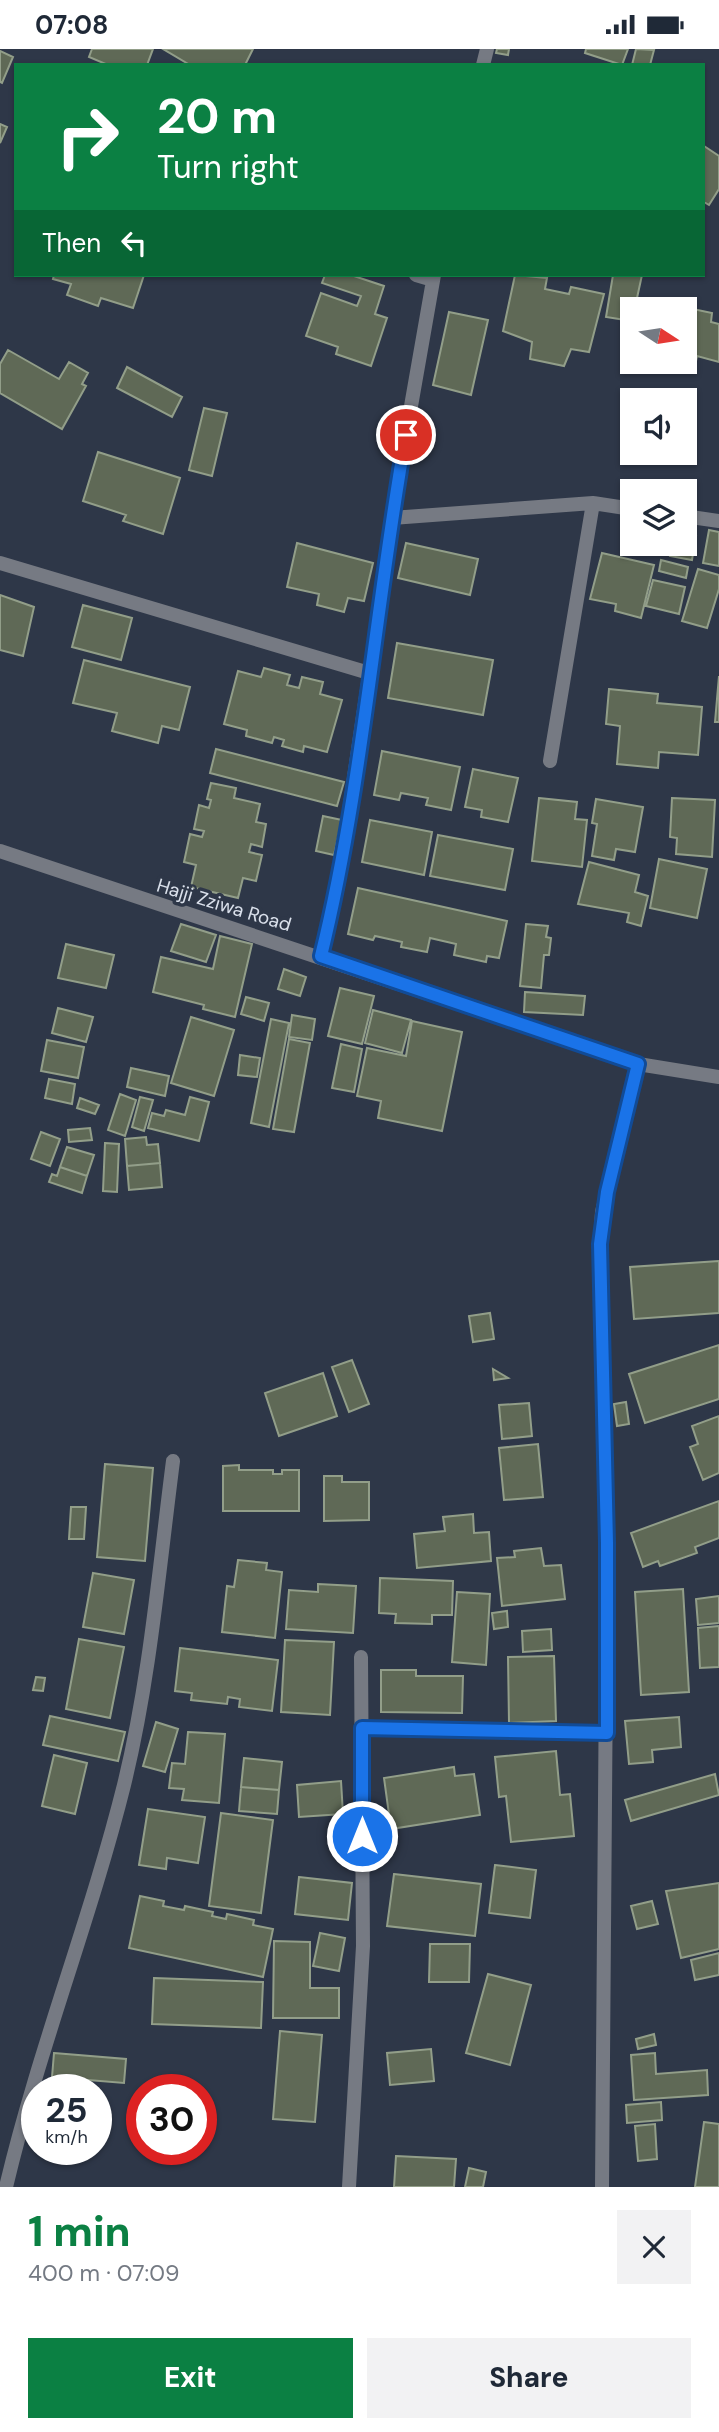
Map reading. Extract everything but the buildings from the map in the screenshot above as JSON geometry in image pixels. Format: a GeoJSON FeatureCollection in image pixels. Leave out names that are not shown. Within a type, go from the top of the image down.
{"type":"FeatureCollection","features":[{"type":"Feature","properties":{"kind":"street"},"geometry":{"type":"LineString","coordinates":[[321,956],[338,886],[392,518],[434,277]]}},
{"type":"Feature","properties":{"kind":"street"},"geometry":{"type":"LineString","coordinates":[[392,518],[593,503],[620,507]]}},
{"type":"Feature","properties":{"kind":"street"},"geometry":{"type":"LineString","coordinates":[[550,761],[593,503]]}},
{"type":"Feature","properties":{"kind":"street"},"geometry":{"type":"LineString","coordinates":[[697,518],[719,521]]}},
{"type":"Feature","properties":{"kind":"street"},"geometry":{"type":"LineString","coordinates":[[0,563],[369,673]]}},
{"type":"Feature","properties":{"kind":"street","name":"Hajji Zziwa Road"},"geometry":{"type":"LineString","coordinates":[[0,851],[638,1064],[719,1077]]}},
{"type":"Feature","properties":{"kind":"street"},"geometry":{"type":"LineString","coordinates":[[602,2187],[607,1543],[600,1244],[605,1199],[638,1064]]}},
{"type":"Feature","properties":{"kind":"street"},"geometry":{"type":"LineString","coordinates":[[6,2187],[40,2059],[123,1787],[138,1718],[173,1461]]}},
{"type":"Feature","properties":{"kind":"street"},"geometry":{"type":"LineString","coordinates":[[349,2187],[363,1946],[361,1657]]}},
{"type":"Feature","properties":{"kind":"street"},"geometry":{"type":"LineString","coordinates":[[362,1728],[607,1733]]}},
{"type":"Feature","properties":{"kind":"route"},"geometry":{"type":"LineString","coordinates":[[362,1836],[362,1728],[607,1733],[607,1543],[600,1244],[607,1192],[638,1064],[321,956],[338,886],[406,435]]}}]}
